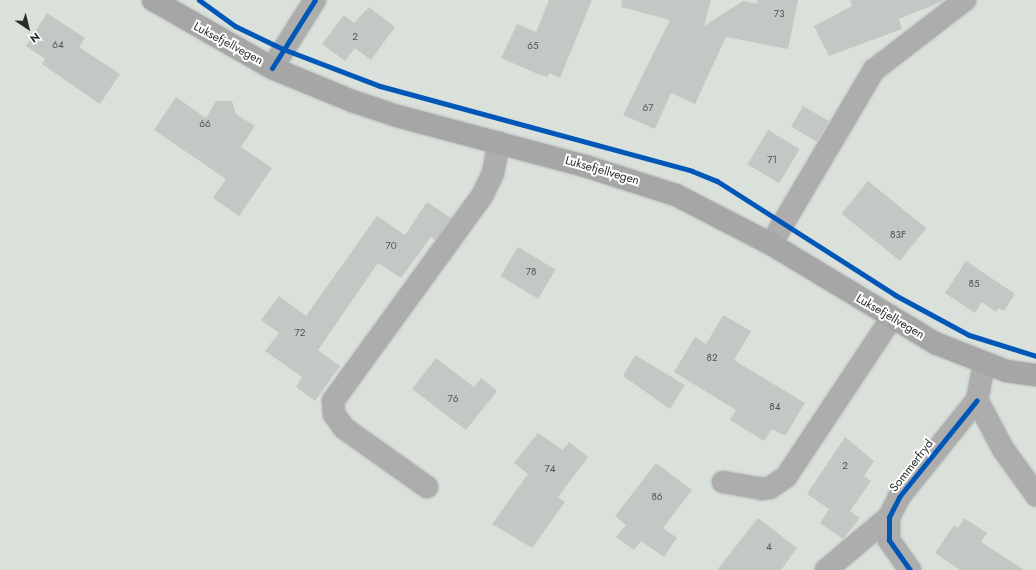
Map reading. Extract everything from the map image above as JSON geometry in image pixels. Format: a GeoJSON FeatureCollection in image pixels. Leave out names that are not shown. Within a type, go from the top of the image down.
{"type":"FeatureCollection","features":[{"type":"Feature","properties":{"kind":"main road","name":"Luksefjellvegen"},"geometry":{"type":"LineString","coordinates":[[153,0],[272,68],[398,116],[499,143],[676,195],[771,244],[891,319],[984,364],[1036,375]]}},
{"type":"Feature","properties":{"kind":"street"},"geometry":{"type":"LineString","coordinates":[[272,68],[316,0]]}},
{"type":"Feature","properties":{"kind":"street"},"geometry":{"type":"LineString","coordinates":[[771,244],[824,159],[874,70],[965,0]]}},
{"type":"Feature","properties":{"kind":"street"},"geometry":{"type":"LineString","coordinates":[[428,487],[344,428],[334,414],[333,401],[482,196],[493,173],[499,143]]}},
{"type":"Feature","properties":{"kind":"street"},"geometry":{"type":"LineString","coordinates":[[723,482],[761,489],[770,488],[786,477],[891,319]]}},
{"type":"Feature","properties":{"kind":"street"},"geometry":{"type":"LineString","coordinates":[[984,364],[977,400],[1003,449],[1036,495]]}},
{"type":"Feature","properties":{"kind":"street","name":"Sommerfryd"},"geometry":{"type":"LineString","coordinates":[[910,570],[889,540],[889,517],[899,497],[977,400]]}},
{"type":"Feature","properties":{"kind":"street"},"geometry":{"type":"LineString","coordinates":[[826,570],[889,517]]}},
{"type":"Feature","properties":{"kind":"building"},"geometry":{"type":"Polygon","coordinates":[[[549,0],[592,0],[560,78],[549,73],[548,77],[540,75],[501,58],[517,24],[536,32],[549,0]]]}},
{"type":"Feature","properties":{"kind":"building"},"geometry":{"type":"Polygon","coordinates":[[[622,0],[711,0],[704,26],[743,1],[757,4],[757,0],[798,0],[788,49],[726,37],[695,104],[671,93],[655,129],[623,115],[670,20],[621,7],[622,0]]]}},
{"type":"Feature","properties":{"kind":"building"},"geometry":{"type":"Polygon","coordinates":[[[850,0],[943,1],[899,19],[902,29],[829,56],[814,26],[852,6],[850,0]]]}},
{"type":"Feature","properties":{"kind":"building"},"geometry":{"type":"Polygon","coordinates":[[[369,7],[395,27],[371,60],[355,48],[345,61],[322,44],[344,15],[354,23],[369,7]]]}},
{"type":"Feature","properties":{"kind":"building"},"geometry":{"type":"Polygon","coordinates":[[[47,13],[85,38],[79,47],[120,74],[100,104],[42,64],[45,59],[26,46],[47,13]]]}},
{"type":"Feature","properties":{"kind":"building"},"geometry":{"type":"Polygon","coordinates":[[[176,97],[206,118],[216,101],[232,101],[236,114],[255,126],[241,147],[272,168],[239,216],[213,198],[226,179],[154,130],[176,97]]]}},
{"type":"Feature","properties":{"kind":"building"},"geometry":{"type":"Polygon","coordinates":[[[803,106],[829,121],[817,142],[791,127],[803,106]]]}},
{"type":"Feature","properties":{"kind":"building"},"geometry":{"type":"Polygon","coordinates":[[[768,130],[800,149],[779,183],[747,164],[768,130]]]}},
{"type":"Feature","properties":{"kind":"building"},"geometry":{"type":"Polygon","coordinates":[[[868,181],[926,228],[900,261],[842,214],[868,181]]]}},
{"type":"Feature","properties":{"kind":"building"},"geometry":{"type":"Polygon","coordinates":[[[427,202],[451,218],[435,240],[431,237],[401,278],[378,263],[318,350],[340,366],[315,401],[296,387],[302,377],[265,351],[279,333],[261,320],[279,296],[306,316],[377,216],[405,235],[427,202]]]}},
{"type":"Feature","properties":{"kind":"building"},"geometry":{"type":"Polygon","coordinates":[[[518,247],[556,270],[538,299],[500,276],[518,247]]]}},
{"type":"Feature","properties":{"kind":"building"},"geometry":{"type":"Polygon","coordinates":[[[966,261],[1015,294],[1004,311],[998,308],[996,312],[982,302],[975,313],[945,293],[966,261]]]}},
{"type":"Feature","properties":{"kind":"building"},"geometry":{"type":"Polygon","coordinates":[[[723,315],[751,331],[734,360],[805,403],[785,436],[772,429],[764,441],[730,420],[736,410],[674,372],[695,337],[706,344],[723,315]]]}},
{"type":"Feature","properties":{"kind":"building"},"geometry":{"type":"Polygon","coordinates":[[[635,355],[685,385],[670,409],[623,376],[635,355]]]}},
{"type":"Feature","properties":{"kind":"building"},"geometry":{"type":"Polygon","coordinates":[[[436,358],[474,387],[481,378],[497,391],[466,430],[412,389],[436,358]]]}},
{"type":"Feature","properties":{"kind":"building"},"geometry":{"type":"Polygon","coordinates":[[[538,433],[563,450],[569,442],[588,457],[558,497],[565,502],[532,548],[492,524],[528,474],[514,463],[538,433]]]}},
{"type":"Feature","properties":{"kind":"building"},"geometry":{"type":"Polygon","coordinates":[[[845,437],[874,461],[864,476],[871,481],[850,511],[860,518],[843,539],[820,523],[829,509],[807,494],[845,437]]]}},
{"type":"Feature","properties":{"kind":"building"},"geometry":{"type":"Polygon","coordinates":[[[656,463],[692,490],[663,528],[677,538],[664,557],[641,541],[634,550],[616,537],[626,525],[615,516],[656,463]]]}},
{"type":"Feature","properties":{"kind":"building"},"geometry":{"type":"Polygon","coordinates":[[[758,518],[797,548],[781,570],[717,570],[758,518]]]}},
{"type":"Feature","properties":{"kind":"building"},"geometry":{"type":"Polygon","coordinates":[[[964,518],[987,533],[981,542],[1024,570],[960,570],[935,553],[954,525],[958,528],[964,518]]]}},
{"type":"Feature","properties":{"kind":"cycle path"},"geometry":{"type":"LineString","coordinates":[[199,0],[235,26],[283,49],[380,86],[692,171],[717,181],[895,295],[969,335],[1036,356]]}},
{"type":"Feature","properties":{"kind":"cycle path"},"geometry":{"type":"LineString","coordinates":[[272,68],[315,0]]}},
{"type":"Feature","properties":{"kind":"cycle path"},"geometry":{"type":"LineString","coordinates":[[910,570],[889,540],[889,517],[899,497],[977,400]]}}]}
